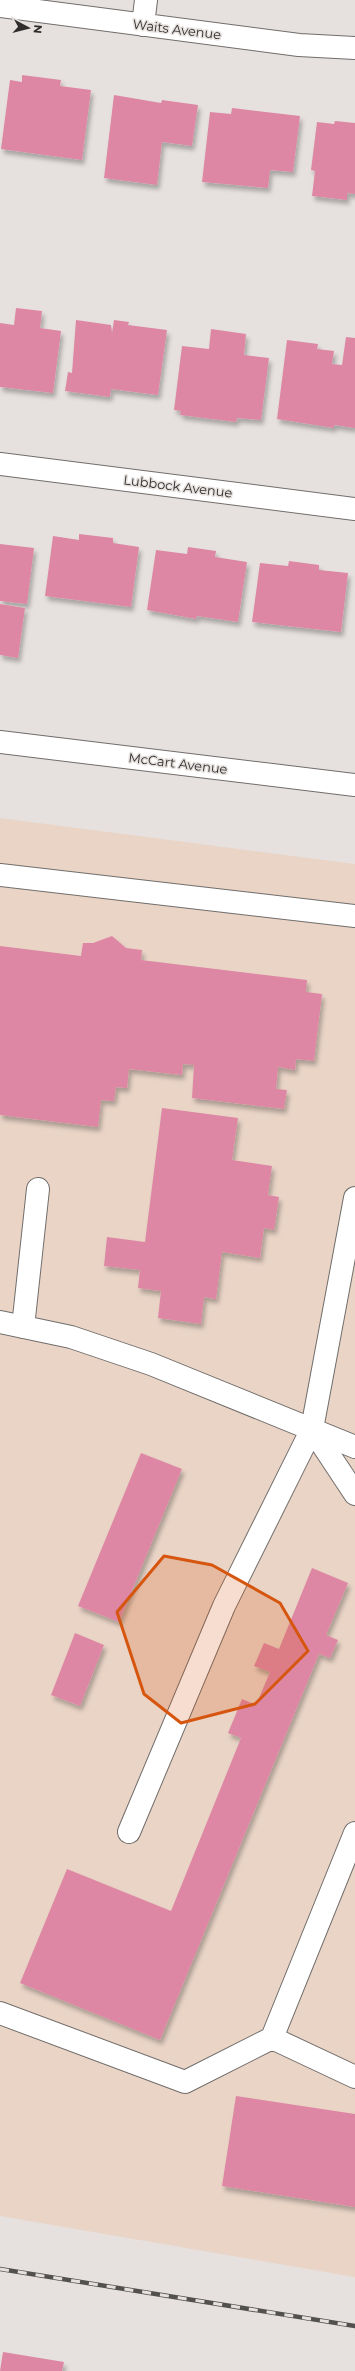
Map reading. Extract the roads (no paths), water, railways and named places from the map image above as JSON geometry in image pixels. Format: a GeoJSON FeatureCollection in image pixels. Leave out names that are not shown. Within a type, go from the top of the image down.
{"type":"FeatureCollection","features":[{"type":"Feature","properties":{"kind":"street"},"geometry":{"type":"LineString","coordinates":[[143,24],[146,0]]}},
{"type":"Feature","properties":{"kind":"street","name":"Waits Avenue"},"geometry":{"type":"LineString","coordinates":[[0,6],[299,45],[355,48]]}},
{"type":"Feature","properties":{"kind":"street","name":"Lubbock Avenue"},"geometry":{"type":"LineString","coordinates":[[0,464],[355,509]]}},
{"type":"Feature","properties":{"kind":"street","name":"McCart Avenue"},"geometry":{"type":"LineString","coordinates":[[0,742],[355,785]]}},
{"type":"Feature","properties":{"kind":"street"},"geometry":{"type":"LineString","coordinates":[[0,875],[355,916]]}},
{"type":"Feature","properties":{"kind":"street"},"geometry":{"type":"LineString","coordinates":[[22,1327],[38,1189]]}},
{"type":"Feature","properties":{"kind":"street"},"geometry":{"type":"LineString","coordinates":[[129,1832],[224,1606],[312,1429],[355,1198]]}},
{"type":"Feature","properties":{"kind":"street"},"geometry":{"type":"LineString","coordinates":[[0,1322],[71,1336],[151,1364],[355,1447]]}},
{"type":"Feature","properties":{"kind":"street"},"geometry":{"type":"LineString","coordinates":[[312,1429],[355,1494]]}},
{"type":"Feature","properties":{"kind":"street"},"geometry":{"type":"LineString","coordinates":[[0,2013],[185,2082],[272,2038],[355,1833]]}},
{"type":"Feature","properties":{"kind":"street"},"geometry":{"type":"LineString","coordinates":[[272,2038],[355,2077]]}},
{"type":"Feature","properties":{"kind":"railway"},"geometry":{"type":"LineString","coordinates":[[0,2269],[355,2326]]}}]}
